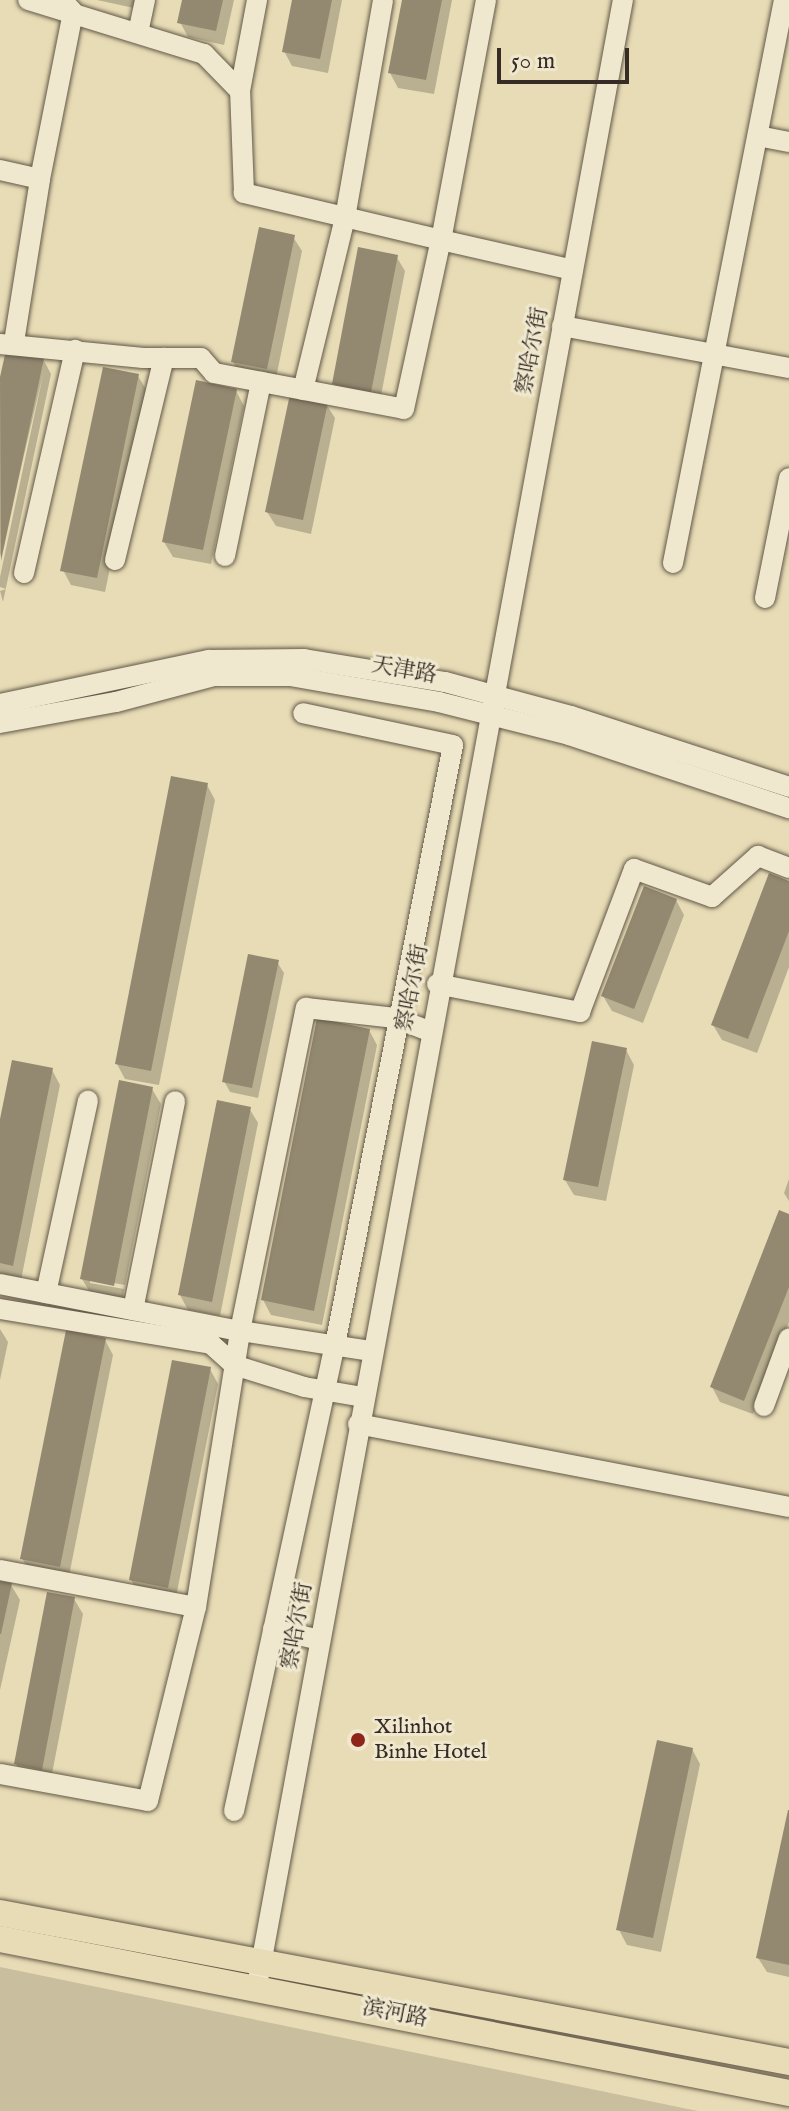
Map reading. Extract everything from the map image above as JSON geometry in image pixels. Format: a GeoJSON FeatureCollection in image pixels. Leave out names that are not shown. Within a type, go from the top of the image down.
{"type":"FeatureCollection","features":[{"type":"Feature","properties":{"kind":"main road","name":"滨河路"},"geometry":{"type":"LineString","coordinates":[[0,1913],[789,2093]]}},
{"type":"Feature","properties":{"kind":"main road","name":"滨河路"},"geometry":{"type":"LineString","coordinates":[[0,1939],[259,1974],[789,2062]]}},
{"type":"Feature","properties":{"kind":"street"},"geometry":{"type":"LineString","coordinates":[[28,0],[68,6],[204,54],[240,91]]}},
{"type":"Feature","properties":{"kind":"street"},"geometry":{"type":"LineString","coordinates":[[138,33],[145,0]]}},
{"type":"Feature","properties":{"kind":"street"},"geometry":{"type":"LineString","coordinates":[[257,0],[240,91],[244,193],[573,270]]}},
{"type":"Feature","properties":{"kind":"street"},"geometry":{"type":"LineString","coordinates":[[303,390],[345,218],[383,0]]}},
{"type":"Feature","properties":{"kind":"street"},"geometry":{"type":"LineString","coordinates":[[68,6],[40,179],[7,343],[164,358],[201,358],[214,373],[404,409],[441,240],[486,0]]}},
{"type":"Feature","properties":{"kind":"street","name":"察哈尔街"},"geometry":{"type":"LineString","coordinates":[[259,1974],[437,984],[623,0]]}},
{"type":"Feature","properties":{"kind":"street"},"geometry":{"type":"LineString","coordinates":[[673,563],[784,0]]}},
{"type":"Feature","properties":{"kind":"street"},"geometry":{"type":"LineString","coordinates":[[758,136],[789,142]]}},
{"type":"Feature","properties":{"kind":"street"},"geometry":{"type":"LineString","coordinates":[[0,170],[40,179]]}},
{"type":"Feature","properties":{"kind":"street"},"geometry":{"type":"LineString","coordinates":[[562,326],[789,368]]}},
{"type":"Feature","properties":{"kind":"street"},"geometry":{"type":"LineString","coordinates":[[24,573],[75,350]]}},
{"type":"Feature","properties":{"kind":"street"},"geometry":{"type":"LineString","coordinates":[[115,560],[164,358]]}},
{"type":"Feature","properties":{"kind":"street"},"geometry":{"type":"LineString","coordinates":[[225,556],[261,382]]}},
{"type":"Feature","properties":{"kind":"street"},"geometry":{"type":"LineString","coordinates":[[765,598],[789,478]]}},
{"type":"Feature","properties":{"kind":"street","name":"天津路"},"geometry":{"type":"LineString","coordinates":[[0,704],[209,660],[304,659],[492,705],[789,787]]}},
{"type":"Feature","properties":{"kind":"street","name":"天津路"},"geometry":{"type":"LineString","coordinates":[[0,723],[116,702],[214,676],[290,676],[492,705],[569,735],[789,808]]}},
{"type":"Feature","properties":{"kind":"street"},"geometry":{"type":"LineString","coordinates":[[234,1811],[335,1345],[395,1018],[453,745],[303,713]]}},
{"type":"Feature","properties":{"kind":"street"},"geometry":{"type":"LineString","coordinates":[[437,984],[580,1012],[634,869],[712,897],[758,856],[789,868]]}},
{"type":"Feature","properties":{"kind":"street"},"geometry":{"type":"LineString","coordinates":[[0,1774],[148,1801],[196,1607],[240,1331],[306,1008],[395,1018],[429,1031]]}},
{"type":"Feature","properties":{"kind":"street"},"geometry":{"type":"LineString","coordinates":[[46,1293],[88,1101]]}},
{"type":"Feature","properties":{"kind":"street"},"geometry":{"type":"LineString","coordinates":[[133,1310],[175,1101]]}},
{"type":"Feature","properties":{"kind":"street"},"geometry":{"type":"LineString","coordinates":[[0,1284],[240,1331],[371,1351]]}},
{"type":"Feature","properties":{"kind":"street"},"geometry":{"type":"LineString","coordinates":[[0,1309],[211,1344],[234,1365],[324,1390],[363,1397]]}},
{"type":"Feature","properties":{"kind":"street"},"geometry":{"type":"LineString","coordinates":[[764,1406],[789,1338]]}},
{"type":"Feature","properties":{"kind":"street"},"geometry":{"type":"LineString","coordinates":[[358,1424],[789,1507]]}},
{"type":"Feature","properties":{"kind":"street"},"geometry":{"type":"LineString","coordinates":[[0,1570],[196,1607]]}},
{"type":"Feature","properties":{"kind":"street"},"geometry":{"type":"LineString","coordinates":[[273,1629],[320,1640]]}},
{"type":"Feature","properties":{"kind":"shaded area"},"geometry":{"type":"Polygon","coordinates":[[[0,1967],[683,2108],[698,2111],[0,2111],[0,1967]]]}},
{"type":"Feature","properties":{"kind":"building"},"geometry":{"type":"Polygon","coordinates":[[[182,0],[223,0],[216,31],[177,23],[182,0]]]}},
{"type":"Feature","properties":{"kind":"building"},"geometry":{"type":"Polygon","coordinates":[[[292,0],[332,0],[320,59],[282,52],[292,0]]]}},
{"type":"Feature","properties":{"kind":"building"},"geometry":{"type":"Polygon","coordinates":[[[402,0],[442,0],[426,80],[388,73],[402,0]]]}},
{"type":"Feature","properties":{"kind":"building"},"geometry":{"type":"Polygon","coordinates":[[[259,227],[295,235],[267,369],[231,362],[259,227]]]}},
{"type":"Feature","properties":{"kind":"building"},"geometry":{"type":"Polygon","coordinates":[[[358,247],[398,255],[371,392],[332,384],[358,247]]]}},
{"type":"Feature","properties":{"kind":"building"},"geometry":{"type":"Polygon","coordinates":[[[6,350],[44,358],[1,561],[0,377],[6,350]]]}},
{"type":"Feature","properties":{"kind":"building"},"geometry":{"type":"Polygon","coordinates":[[[103,367],[139,374],[97,578],[60,571],[103,367]]]}},
{"type":"Feature","properties":{"kind":"building"},"geometry":{"type":"Polygon","coordinates":[[[196,380],[237,389],[203,550],[162,542],[196,380]]]}},
{"type":"Feature","properties":{"kind":"building"},"geometry":{"type":"Polygon","coordinates":[[[290,394],[328,402],[303,520],[265,512],[290,394]]]}},
{"type":"Feature","properties":{"kind":"building"},"geometry":{"type":"Polygon","coordinates":[[[171,776],[208,783],[151,1071],[115,1064],[171,776]]]}},
{"type":"Feature","properties":{"kind":"building"},"geometry":{"type":"Polygon","coordinates":[[[769,873],[789,881],[789,931],[748,1039],[711,1025],[769,873]]]}},
{"type":"Feature","properties":{"kind":"building"},"geometry":{"type":"Polygon","coordinates":[[[644,886],[677,899],[634,1009],[601,996],[644,886]]]}},
{"type":"Feature","properties":{"kind":"building"},"geometry":{"type":"Polygon","coordinates":[[[248,954],[279,960],[252,1088],[222,1082],[248,954]]]}},
{"type":"Feature","properties":{"kind":"building"},"geometry":{"type":"Polygon","coordinates":[[[317,1018],[370,1029],[314,1311],[261,1300],[317,1018]]]}},
{"type":"Feature","properties":{"kind":"building"},"geometry":{"type":"Polygon","coordinates":[[[592,1041],[627,1048],[598,1187],[563,1180],[592,1041]]]}},
{"type":"Feature","properties":{"kind":"building"},"geometry":{"type":"Polygon","coordinates":[[[12,1060],[53,1068],[13,1266],[0,1263],[0,1119],[12,1060]]]}},
{"type":"Feature","properties":{"kind":"building"},"geometry":{"type":"Polygon","coordinates":[[[119,1080],[153,1087],[114,1286],[80,1279],[119,1080]]]}},
{"type":"Feature","properties":{"kind":"building"},"geometry":{"type":"Polygon","coordinates":[[[217,1100],[251,1107],[212,1302],[178,1295],[217,1100]]]}},
{"type":"Feature","properties":{"kind":"building"},"geometry":{"type":"Polygon","coordinates":[[[779,1210],[789,1214],[789,1287],[744,1401],[710,1387],[779,1210]]]}},
{"type":"Feature","properties":{"kind":"building"},"geometry":{"type":"Polygon","coordinates":[[[66,1330],[106,1338],[60,1567],[20,1559],[66,1330]]]}},
{"type":"Feature","properties":{"kind":"building"},"geometry":{"type":"Polygon","coordinates":[[[172,1360],[211,1367],[168,1588],[129,1580],[172,1360]]]}},
{"type":"Feature","properties":{"kind":"building"},"geometry":{"type":"Polygon","coordinates":[[[0,1581],[12,1583],[1,1634],[0,1634],[0,1581]]]}},
{"type":"Feature","properties":{"kind":"building"},"geometry":{"type":"Polygon","coordinates":[[[47,1592],[75,1597],[42,1770],[14,1764],[47,1592]]]}},
{"type":"Feature","properties":{"kind":"building"},"geometry":{"type":"Polygon","coordinates":[[[657,1740],[693,1748],[653,1938],[616,1930],[657,1740]]]}},
{"type":"Feature","properties":{"kind":"building"},"geometry":{"type":"Polygon","coordinates":[[[789,1810],[789,1965],[756,1958],[789,1810]]]}},
{"type":"Feature","properties":{"kind":"place","name":"Xilinhot Binhe Hotel"},"geometry":{"type":"Point","coordinates":[358,1740]}}]}
